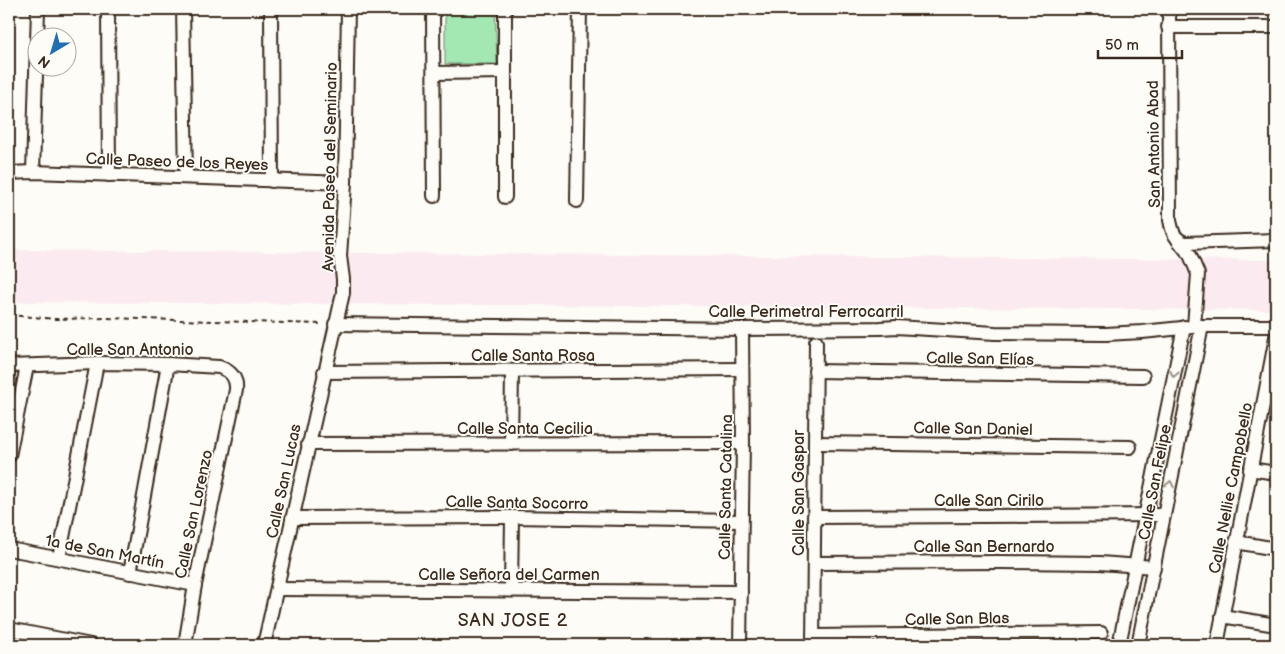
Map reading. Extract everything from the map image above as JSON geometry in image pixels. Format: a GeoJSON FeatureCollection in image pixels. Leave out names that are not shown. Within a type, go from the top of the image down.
{"type":"FeatureCollection","features":[{"type":"Feature","properties":{"kind":"street"},"geometry":{"type":"LineString","coordinates":[[34,172],[38,9]]}},
{"type":"Feature","properties":{"kind":"street"},"geometry":{"type":"LineString","coordinates":[[108,9],[109,175]]}},
{"type":"Feature","properties":{"kind":"street"},"geometry":{"type":"LineString","coordinates":[[183,9],[186,177]]}},
{"type":"Feature","properties":{"kind":"street"},"geometry":{"type":"LineString","coordinates":[[271,9],[272,181]]}},
{"type":"Feature","properties":{"kind":"street","name":"Avenida Paseo del Seminario"},"geometry":{"type":"LineString","coordinates":[[335,324],[343,293],[340,256],[345,183],[348,9]]}},
{"type":"Feature","properties":{"kind":"street"},"geometry":{"type":"LineString","coordinates":[[434,9],[434,196]]}},
{"type":"Feature","properties":{"kind":"street"},"geometry":{"type":"LineString","coordinates":[[505,9],[505,197]]}},
{"type":"Feature","properties":{"kind":"street"},"geometry":{"type":"LineString","coordinates":[[577,201],[580,9]]}},
{"type":"Feature","properties":{"kind":"street","name":"San Antonio Abad"},"geometry":{"type":"LineString","coordinates":[[1169,9],[1170,220],[1173,234],[1190,255],[1198,274],[1193,326]]}},
{"type":"Feature","properties":{"kind":"street"},"geometry":{"type":"LineString","coordinates":[[1168,27],[1276,27]]}},
{"type":"Feature","properties":{"kind":"street"},"geometry":{"type":"LineString","coordinates":[[434,73],[505,72]]}},
{"type":"Feature","properties":{"kind":"street","name":"Calle Paseo de los Reyes"},"geometry":{"type":"LineString","coordinates":[[9,173],[34,172],[345,183]]}},
{"type":"Feature","properties":{"kind":"street"},"geometry":{"type":"LineString","coordinates":[[1181,242],[1276,240]]}},
{"type":"Feature","properties":{"kind":"street","name":"Calle Perimetral Ferrocarril"},"geometry":{"type":"LineString","coordinates":[[335,324],[742,329],[880,328],[896,326],[995,333],[1106,334],[1193,326],[1276,326]]}},
{"type":"Feature","properties":{"kind":"street","name":"Calle San Lucas"},"geometry":{"type":"LineString","coordinates":[[264,645],[335,324]]}},
{"type":"Feature","properties":{"kind":"street","name":"Calle San Felipe"},"geometry":{"type":"LineString","coordinates":[[1119,645],[1146,515],[1193,326]]}},
{"type":"Feature","properties":{"kind":"street","name":"Calle San Felipe"},"geometry":{"type":"LineString","coordinates":[[1138,645],[1164,515],[1193,326]]}},
{"type":"Feature","properties":{"kind":"street","name":"Calle Santa Catalina"},"geometry":{"type":"LineString","coordinates":[[740,645],[743,443],[742,329]]}},
{"type":"Feature","properties":{"kind":"street","name":"Calle Nellie Campobello"},"geometry":{"type":"LineString","coordinates":[[1216,645],[1250,468],[1270,399],[1276,337]]}},
{"type":"Feature","properties":{"kind":"street","name":"Calle San Gaspar"},"geometry":{"type":"LineString","coordinates":[[813,641],[816,342]]}},
{"type":"Feature","properties":{"kind":"street"},"geometry":{"type":"LineString","coordinates":[[59,558],[97,363]]}},
{"type":"Feature","properties":{"kind":"street","name":"Calle San Antonio"},"geometry":{"type":"LineString","coordinates":[[9,366],[97,363],[219,367],[228,370],[234,378],[236,390]]}},
{"type":"Feature","properties":{"kind":"street"},"geometry":{"type":"LineString","coordinates":[[130,573],[168,364]]}},
{"type":"Feature","properties":{"kind":"street"},"geometry":{"type":"LineString","coordinates":[[9,456],[11,436],[27,366]]}},
{"type":"Feature","properties":{"kind":"street","name":"Calle Santa Rosa"},"geometry":{"type":"LineString","coordinates":[[324,372],[742,369]]}},
{"type":"Feature","properties":{"kind":"street","name":"Calle San Elías"},"geometry":{"type":"LineString","coordinates":[[816,371],[1143,376]]}},
{"type":"Feature","properties":{"kind":"street"},"geometry":{"type":"LineString","coordinates":[[510,444],[512,372]]}},
{"type":"Feature","properties":{"kind":"street","name":"Calle San Lorenzo"},"geometry":{"type":"LineString","coordinates":[[184,645],[236,390]]}},
{"type":"Feature","properties":{"kind":"street","name":"Calle San Daniel"},"geometry":{"type":"LineString","coordinates":[[815,442],[1130,446]]}},
{"type":"Feature","properties":{"kind":"street","name":"Calle Santa Cecilia"},"geometry":{"type":"LineString","coordinates":[[308,444],[743,443]]}},
{"type":"Feature","properties":{"kind":"street"},"geometry":{"type":"LineString","coordinates":[[1250,468],[1276,473]]}},
{"type":"Feature","properties":{"kind":"street","name":"Calle San Cirilo"},"geometry":{"type":"LineString","coordinates":[[814,517],[1164,515]]}},
{"type":"Feature","properties":{"kind":"street"},"geometry":{"type":"LineString","coordinates":[[510,590],[512,517]]}},
{"type":"Feature","properties":{"kind":"street","name":"Calle Santa Socorro"},"geometry":{"type":"LineString","coordinates":[[292,518],[512,517],[741,520]]}},
{"type":"Feature","properties":{"kind":"street"},"geometry":{"type":"LineString","coordinates":[[1236,542],[1276,549]]}},
{"type":"Feature","properties":{"kind":"street","name":"1a de San Martín"},"geometry":{"type":"LineString","coordinates":[[9,548],[195,585]]}},
{"type":"Feature","properties":{"kind":"street","name":"Calle San Bernardo"},"geometry":{"type":"LineString","coordinates":[[814,563],[1011,562],[1154,567]]}},
{"type":"Feature","properties":{"kind":"street","name":"Calle Señora del Carmen"},"geometry":{"type":"LineString","coordinates":[[277,589],[740,592]]}},
{"type":"Feature","properties":{"kind":"street"},"geometry":{"type":"LineString","coordinates":[[1222,616],[1276,625]]}},
{"type":"Feature","properties":{"kind":"street"},"geometry":{"type":"LineString","coordinates":[[9,629],[91,645]]}},
{"type":"Feature","properties":{"kind":"street","name":"Calle San Blas"},"geometry":{"type":"LineString","coordinates":[[813,641],[1101,633]]}},
{"type":"Feature","properties":{"kind":"path"},"geometry":{"type":"LineString","coordinates":[[9,315],[55,319],[108,318],[335,324]]}},
{"type":"Feature","properties":{"kind":"shaded area"},"geometry":{"type":"Polygon","coordinates":[[[9,250],[1276,260],[1276,310],[9,302],[9,250]]]}},
{"type":"Feature","properties":{"kind":"green space"},"geometry":{"type":"Polygon","coordinates":[[[445,9],[495,9],[497,64],[445,64],[445,9]]]}},
{"type":"Feature","properties":{"kind":"district","name":"SAN JOSE 2"},"geometry":{"type":"Point","coordinates":[513,620]}}]}
